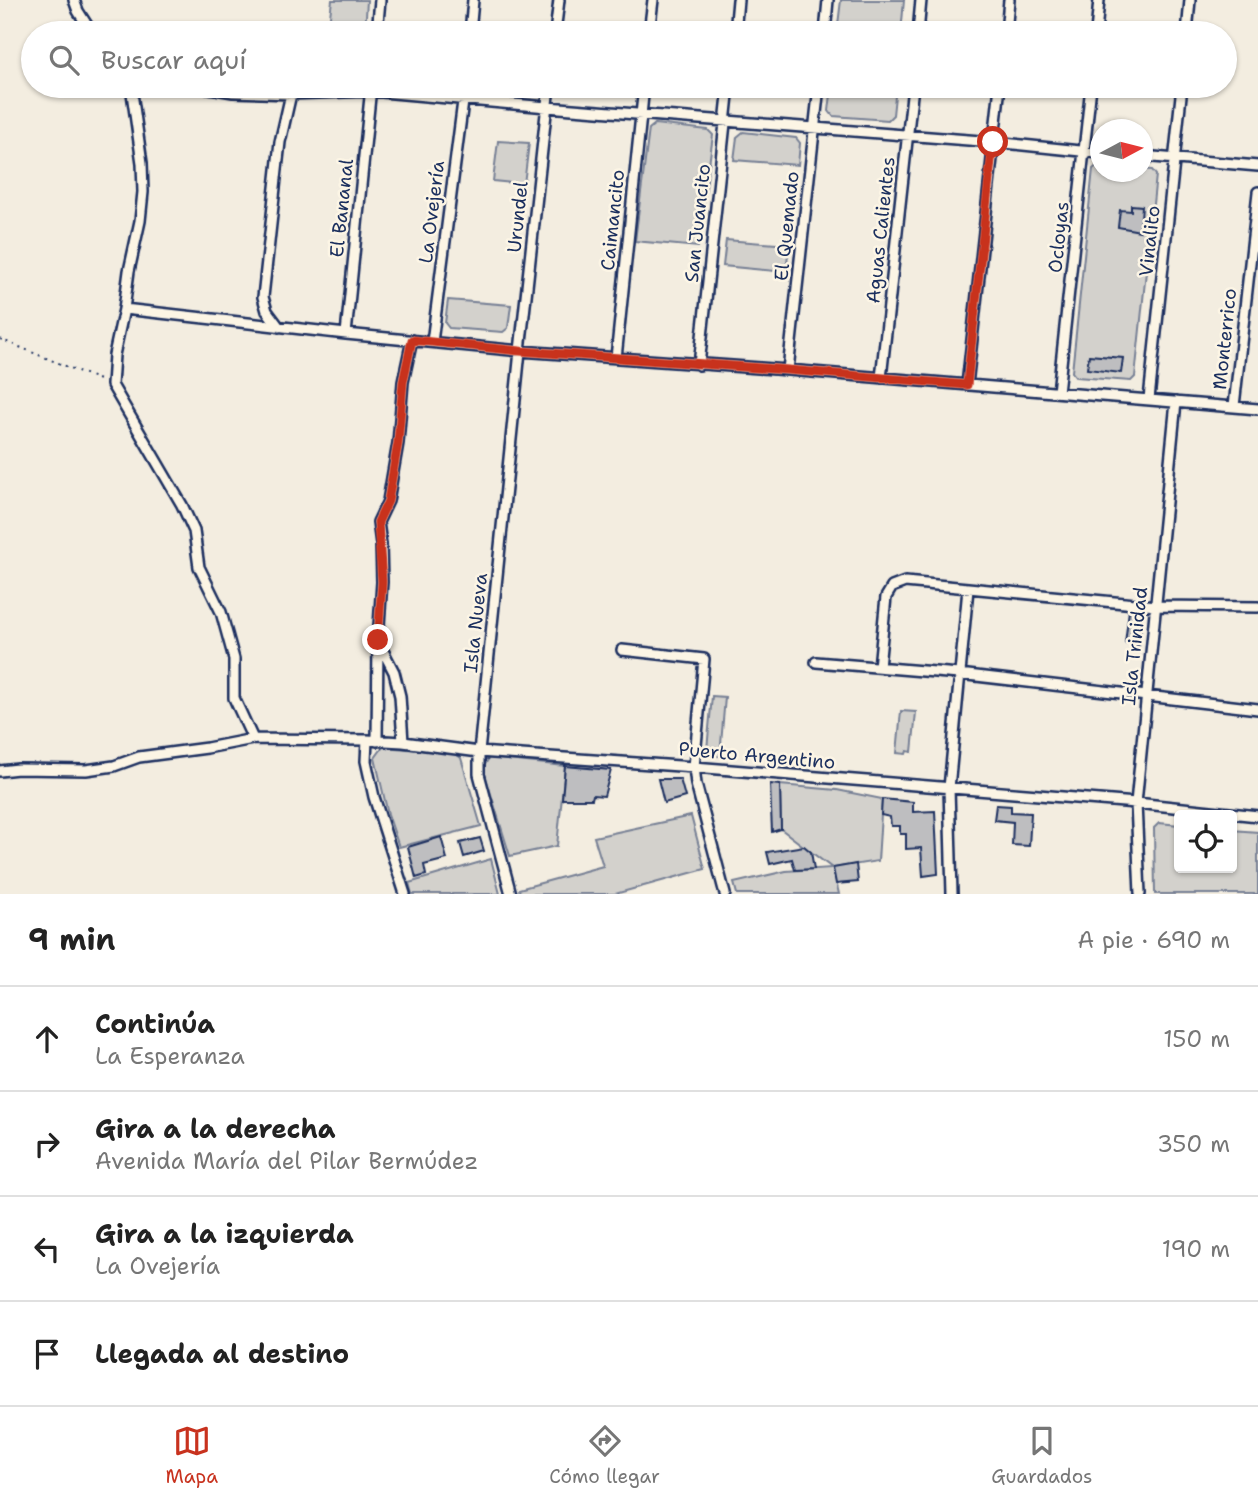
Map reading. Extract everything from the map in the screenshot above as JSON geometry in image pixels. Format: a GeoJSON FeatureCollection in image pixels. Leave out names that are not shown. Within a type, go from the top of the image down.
{"type":"FeatureCollection","features":[{"type":"Feature","properties":{"kind":"street"},"geometry":{"type":"LineString","coordinates":[[74,0],[84,21]]}},
{"type":"Feature","properties":{"kind":"street"},"geometry":{"type":"LineString","coordinates":[[378,21],[380,0]]}},
{"type":"Feature","properties":{"kind":"street"},"geometry":{"type":"LineString","coordinates":[[471,21],[473,0]]}},
{"type":"Feature","properties":{"kind":"street"},"geometry":{"type":"LineString","coordinates":[[556,21],[559,0]]}},
{"type":"Feature","properties":{"kind":"street"},"geometry":{"type":"LineString","coordinates":[[650,21],[653,0]]}},
{"type":"Feature","properties":{"kind":"street"},"geometry":{"type":"LineString","coordinates":[[736,21],[738,0]]}},
{"type":"Feature","properties":{"kind":"street"},"geometry":{"type":"LineString","coordinates":[[826,21],[828,0]]}},
{"type":"Feature","properties":{"kind":"street"},"geometry":{"type":"LineString","coordinates":[[919,21],[921,0]]}},
{"type":"Feature","properties":{"kind":"street"},"geometry":{"type":"LineString","coordinates":[[1007,21],[1009,0]]}},
{"type":"Feature","properties":{"kind":"street"},"geometry":{"type":"LineString","coordinates":[[1097,21],[1099,0]]}},
{"type":"Feature","properties":{"kind":"street"},"geometry":{"type":"LineString","coordinates":[[1188,21],[1190,0]]}},
{"type":"Feature","properties":{"kind":"street"},"geometry":{"type":"LineString","coordinates":[[133,98],[142,163],[143,192],[140,222],[114,355],[112,385],[182,505],[194,531],[199,567],[221,611],[234,659],[234,698],[253,738]]}},
{"type":"Feature","properties":{"kind":"street"},"geometry":{"type":"LineString","coordinates":[[279,327],[267,312],[264,297],[280,142],[290,98]]}},
{"type":"Feature","properties":{"kind":"street","name":"El Bananal"},"geometry":{"type":"LineString","coordinates":[[346,334],[370,98]]}},
{"type":"Feature","properties":{"kind":"street"},"geometry":{"type":"LineString","coordinates":[[456,98],[1090,152]]}},
{"type":"Feature","properties":{"kind":"street","name":"Urundel"},"geometry":{"type":"LineString","coordinates":[[520,351],[548,98]]}},
{"type":"Feature","properties":{"kind":"street","name":"Caimancito"},"geometry":{"type":"LineString","coordinates":[[616,358],[643,98]]}},
{"type":"Feature","properties":{"kind":"street","name":"San Juancito"},"geometry":{"type":"LineString","coordinates":[[699,365],[728,98]]}},
{"type":"Feature","properties":{"kind":"street","name":"El Quemado"},"geometry":{"type":"LineString","coordinates":[[788,370],[818,98]]}},
{"type":"Feature","properties":{"kind":"street","name":"Aguas Calientes"},"geometry":{"type":"LineString","coordinates":[[881,378],[911,98]]}},
{"type":"Feature","properties":{"kind":"street"},"geometry":{"type":"LineString","coordinates":[[967,385],[998,98]]}},
{"type":"Feature","properties":{"kind":"street","name":"Ocloyas"},"geometry":{"type":"LineString","coordinates":[[1058,392],[1090,98]]}},
{"type":"Feature","properties":{"kind":"street","name":"Vinalito"},"geometry":{"type":"LineString","coordinates":[[1149,399],[1181,98]]}},
{"type":"Feature","properties":{"kind":"street","name":"La Ovejería"},"geometry":{"type":"LineString","coordinates":[[432,342],[464,99]]}},
{"type":"Feature","properties":{"kind":"street"},"geometry":{"type":"LineString","coordinates":[[1153,157],[1258,166]]}},
{"type":"Feature","properties":{"kind":"street","name":"Monterrico"},"geometry":{"type":"LineString","coordinates":[[1234,407],[1253,280],[1258,192]]}},
{"type":"Feature","properties":{"kind":"street"},"geometry":{"type":"LineString","coordinates":[[124,309],[520,351],[1258,409]]}},
{"type":"Feature","properties":{"kind":"street"},"geometry":{"type":"LineString","coordinates":[[405,894],[374,797],[366,761],[372,740],[382,582],[378,522],[388,501],[398,443],[403,382],[412,340]]}},
{"type":"Feature","properties":{"kind":"street","name":"Isla Nueva"},"geometry":{"type":"LineString","coordinates":[[511,894],[479,774],[479,752],[520,351]]}},
{"type":"Feature","properties":{"kind":"street","name":"Isla Trinidad"},"geometry":{"type":"LineString","coordinates":[[1140,894],[1136,803],[1176,402]]}},
{"type":"Feature","properties":{"kind":"street"},"geometry":{"type":"LineString","coordinates":[[879,667],[886,597],[892,587],[905,582],[1156,607],[1258,607]]}},
{"type":"Feature","properties":{"kind":"street"},"geometry":{"type":"LineString","coordinates":[[952,894],[949,788],[968,589]]}},
{"type":"Feature","properties":{"kind":"street"},"geometry":{"type":"LineString","coordinates":[[378,640],[394,672],[400,696],[403,742]]}},
{"type":"Feature","properties":{"kind":"street"},"geometry":{"type":"LineString","coordinates":[[622,650],[704,660],[694,767],[725,894]]}},
{"type":"Feature","properties":{"kind":"street"},"geometry":{"type":"LineString","coordinates":[[816,662],[959,674],[1258,709]]}},
{"type":"Feature","properties":{"kind":"street","name":"Puerto Argentino"},"geometry":{"type":"LineString","coordinates":[[0,771],[86,770],[114,766],[139,757],[207,748],[253,738],[372,740],[479,752],[1136,803],[1258,816]]}},
{"type":"Feature","properties":{"kind":"path"},"geometry":{"type":"LineString","coordinates":[[0,339],[112,385]]}},
{"type":"Feature","properties":{"kind":"shaded area"},"geometry":{"type":"Polygon","coordinates":[[[332,0],[367,0],[366,21],[329,21],[332,0]]]}},
{"type":"Feature","properties":{"kind":"shaded area"},"geometry":{"type":"Polygon","coordinates":[[[841,0],[904,0],[902,21],[838,21],[841,0]]]}},
{"type":"Feature","properties":{"kind":"shaded area"},"geometry":{"type":"Polygon","coordinates":[[[831,98],[895,98],[893,115],[888,120],[833,116],[829,111],[831,98]]]}},
{"type":"Feature","properties":{"kind":"shaded area"},"geometry":{"type":"Polygon","coordinates":[[[655,124],[708,130],[713,135],[698,247],[635,241],[649,129],[655,124]]]}},
{"type":"Feature","properties":{"kind":"shaded area"},"geometry":{"type":"Polygon","coordinates":[[[743,132],[796,138],[800,143],[798,165],[734,160],[737,137],[743,132]]]}},
{"type":"Feature","properties":{"kind":"shaded area"},"geometry":{"type":"Polygon","coordinates":[[[498,141],[529,143],[524,184],[493,181],[498,141]]]}},
{"type":"Feature","properties":{"kind":"shaded area"},"geometry":{"type":"Polygon","coordinates":[[[1153,171],[1156,175],[1135,377],[1131,381],[1076,377],[1072,372],[1092,182],[1153,182],[1153,171]]]}},
{"type":"Feature","properties":{"kind":"shaded area"},"geometry":{"type":"Polygon","coordinates":[[[726,240],[789,245],[786,272],[723,266],[726,240]]]}},
{"type":"Feature","properties":{"kind":"shaded area"},"geometry":{"type":"Polygon","coordinates":[[[448,300],[511,305],[508,328],[503,332],[449,328],[445,323],[448,300]]]}},
{"type":"Feature","properties":{"kind":"shaded area"},"geometry":{"type":"Polygon","coordinates":[[[712,696],[725,697],[720,756],[711,755],[707,750],[712,696]]]}},
{"type":"Feature","properties":{"kind":"shaded area"},"geometry":{"type":"Polygon","coordinates":[[[901,711],[916,712],[912,752],[907,751],[906,754],[897,753],[901,711]]]}},
{"type":"Feature","properties":{"kind":"shaded area"},"geometry":{"type":"Polygon","coordinates":[[[383,747],[455,753],[461,758],[481,826],[399,847],[375,758],[383,747]]]}},
{"type":"Feature","properties":{"kind":"shaded area"},"geometry":{"type":"Polygon","coordinates":[[[489,758],[565,766],[557,846],[510,856],[483,768],[489,758]]]}},
{"type":"Feature","properties":{"kind":"shaded area"},"geometry":{"type":"Polygon","coordinates":[[[780,785],[837,790],[882,799],[878,861],[833,868],[839,894],[737,894],[734,883],[786,871],[832,868],[781,829],[780,785]]]}},
{"type":"Feature","properties":{"kind":"shaded area"},"geometry":{"type":"Polygon","coordinates":[[[691,816],[705,869],[615,894],[520,894],[519,889],[603,866],[594,837],[691,816]]]}},
{"type":"Feature","properties":{"kind":"shaded area"},"geometry":{"type":"Polygon","coordinates":[[[1159,823],[1174,824],[1174,873],[1237,873],[1237,830],[1258,832],[1258,894],[1155,894],[1154,828],[1159,823]]]}},
{"type":"Feature","properties":{"kind":"shaded area"},"geometry":{"type":"Polygon","coordinates":[[[491,859],[500,894],[412,894],[409,883],[491,859]]]}},
{"type":"Feature","properties":{"kind":"building"},"geometry":{"type":"Polygon","coordinates":[[[1131,205],[1142,206],[1140,231],[1118,227],[1120,210],[1131,211],[1131,205]]]}},
{"type":"Feature","properties":{"kind":"building"},"geometry":{"type":"Polygon","coordinates":[[[1089,355],[1123,358],[1121,373],[1087,369],[1089,355]]]}},
{"type":"Feature","properties":{"kind":"building"},"geometry":{"type":"Polygon","coordinates":[[[1129,610],[1142,612],[1139,645],[1125,643],[1129,610]]]}},
{"type":"Feature","properties":{"kind":"building"},"geometry":{"type":"Polygon","coordinates":[[[565,766],[611,770],[604,796],[593,795],[592,799],[562,799],[565,766]]]}},
{"type":"Feature","properties":{"kind":"building"},"geometry":{"type":"Polygon","coordinates":[[[658,779],[680,779],[685,797],[664,803],[658,779]]]}},
{"type":"Feature","properties":{"kind":"building"},"geometry":{"type":"Polygon","coordinates":[[[770,784],[780,785],[781,829],[772,832],[770,784]]]}},
{"type":"Feature","properties":{"kind":"building"},"geometry":{"type":"Polygon","coordinates":[[[882,799],[913,802],[913,812],[935,811],[938,874],[923,876],[921,848],[906,849],[906,834],[900,834],[900,826],[891,826],[890,817],[881,815],[882,799]]]}},
{"type":"Feature","properties":{"kind":"building"},"geometry":{"type":"Polygon","coordinates":[[[996,805],[1011,806],[1011,812],[1031,813],[1029,846],[1012,845],[1013,822],[994,820],[996,805]]]}},
{"type":"Feature","properties":{"kind":"building"},"geometry":{"type":"Polygon","coordinates":[[[441,837],[447,859],[424,865],[426,875],[416,878],[408,847],[441,837]]]}},
{"type":"Feature","properties":{"kind":"building"},"geometry":{"type":"Polygon","coordinates":[[[480,838],[484,851],[464,857],[460,843],[480,838]]]}},
{"type":"Feature","properties":{"kind":"building"},"geometry":{"type":"Polygon","coordinates":[[[804,846],[811,852],[814,869],[795,870],[792,859],[770,864],[767,852],[804,846]]]}},
{"type":"Feature","properties":{"kind":"building"},"geometry":{"type":"Polygon","coordinates":[[[856,864],[858,882],[836,884],[833,868],[856,864]]]}},
{"type":"Feature","properties":{"kind":"route"},"geometry":{"type":"LineString","coordinates":[[378,640],[382,582],[378,522],[388,501],[398,443],[403,382],[412,340],[520,351],[967,385],[993,142]]}}]}
